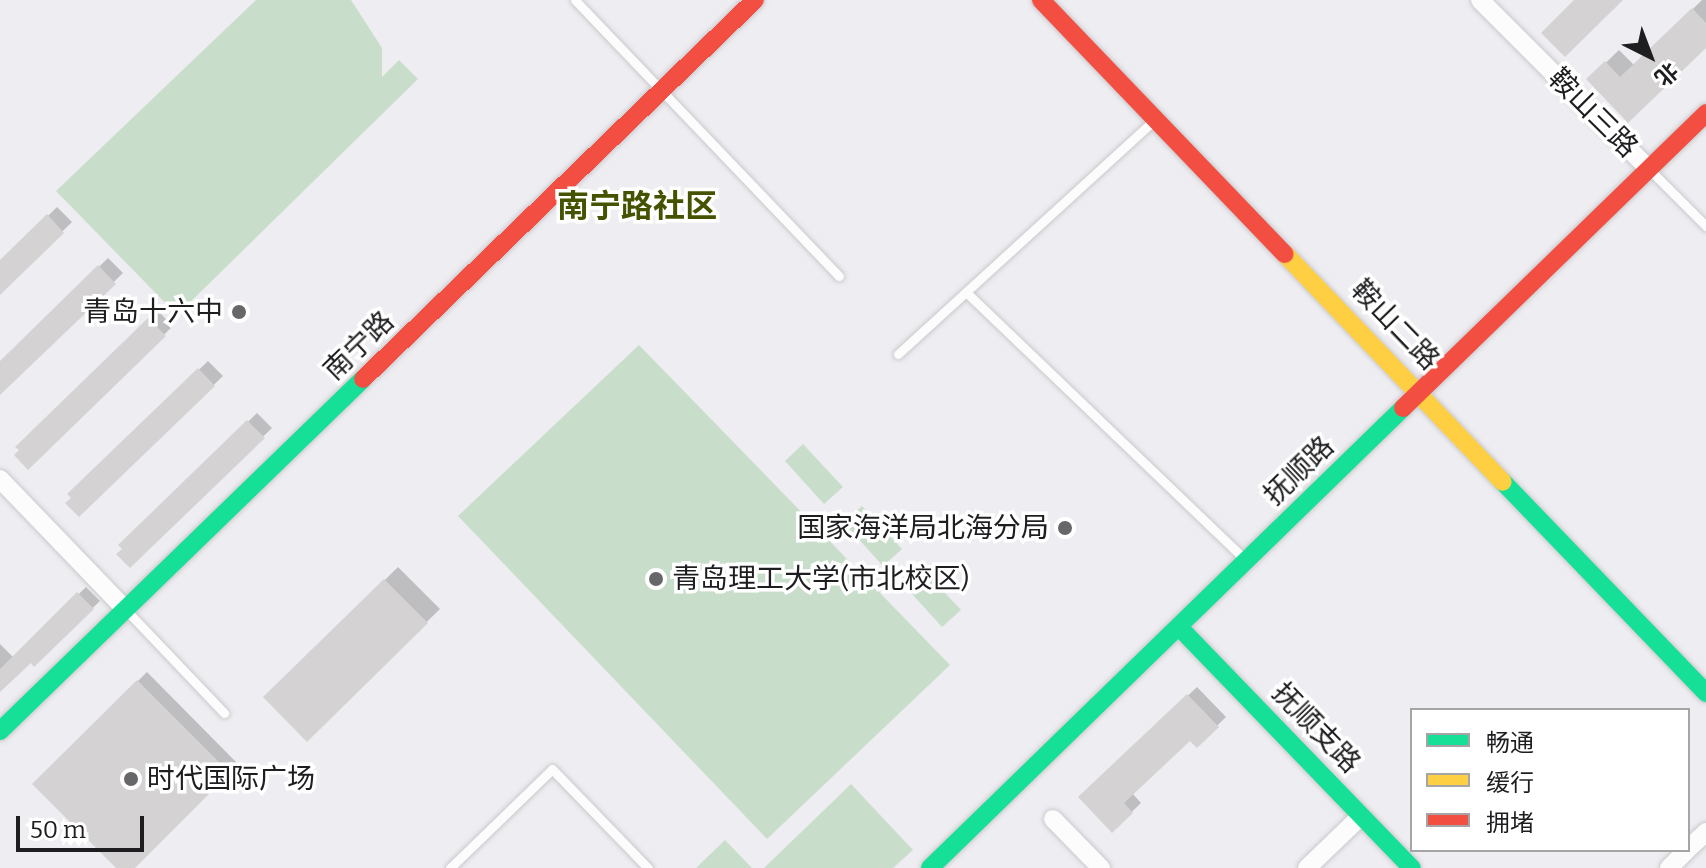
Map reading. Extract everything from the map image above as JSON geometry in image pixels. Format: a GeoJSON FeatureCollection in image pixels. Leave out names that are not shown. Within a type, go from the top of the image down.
{"type":"FeatureCollection","features":[{"type":"Feature","properties":{"kind":"street","name":"南宁路"},"geometry":{"type":"LineString","coordinates":[[0,731],[755,0]]}},
{"type":"Feature","properties":{"kind":"street","name":"鞍山二路"},"geometry":{"type":"LineString","coordinates":[[1041,0],[1420,391],[1706,693]]}},
{"type":"Feature","properties":{"kind":"street","name":"鞍山三路"},"geometry":{"type":"LineString","coordinates":[[1480,0],[1649,169]]}},
{"type":"Feature","properties":{"kind":"street","name":"抚顺路"},"geometry":{"type":"LineString","coordinates":[[930,868],[1706,113]]}},
{"type":"Feature","properties":{"kind":"street"},"geometry":{"type":"LineString","coordinates":[[0,479],[125,609]]}},
{"type":"Feature","properties":{"kind":"street","name":"抚顺支路"},"geometry":{"type":"LineString","coordinates":[[1179,627],[1412,868]]}},
{"type":"Feature","properties":{"kind":"street"},"geometry":{"type":"LineString","coordinates":[[1307,868],[1361,816]]}},
{"type":"Feature","properties":{"kind":"street"},"geometry":{"type":"LineString","coordinates":[[1053,819],[1101,868]]}},
{"type":"Feature","properties":{"kind":"street"},"geometry":{"type":"LineString","coordinates":[[1690,848],[1706,832]]}},
{"type":"Feature","properties":{"kind":"street"},"geometry":{"type":"LineString","coordinates":[[1669,868],[1686,852]]}},
{"type":"Feature","properties":{"kind":"lane"},"geometry":{"type":"LineString","coordinates":[[575,0],[839,276]]}},
{"type":"Feature","properties":{"kind":"lane"},"geometry":{"type":"LineString","coordinates":[[898,354],[1156,119]]}},
{"type":"Feature","properties":{"kind":"lane","name":"鞍山三路"},"geometry":{"type":"LineString","coordinates":[[1649,169],[1706,226]]}},
{"type":"Feature","properties":{"kind":"lane"},"geometry":{"type":"LineString","coordinates":[[966,292],[1246,562]]}},
{"type":"Feature","properties":{"kind":"lane"},"geometry":{"type":"LineString","coordinates":[[125,609],[224,713]]}},
{"type":"Feature","properties":{"kind":"lane"},"geometry":{"type":"LineString","coordinates":[[450,868],[552,769],[648,868]]}},
{"type":"Feature","properties":{"kind":"green space"},"geometry":{"type":"Polygon","coordinates":[[[256,0],[351,0],[382,48],[382,77],[399,60],[418,79],[177,315],[56,191],[256,0]]]}},
{"type":"Feature","properties":{"kind":"green space"},"geometry":{"type":"Polygon","coordinates":[[[639,345],[950,665],[767,839],[458,516],[639,345]]]}},
{"type":"Feature","properties":{"kind":"green space"},"geometry":{"type":"Polygon","coordinates":[[[803,444],[843,487],[824,504],[785,461],[803,444]]]}},
{"type":"Feature","properties":{"kind":"green space"},"geometry":{"type":"Polygon","coordinates":[[[862,506],[902,549],[883,566],[844,523],[862,506]]]}},
{"type":"Feature","properties":{"kind":"green space"},"geometry":{"type":"Polygon","coordinates":[[[921,567],[961,610],[942,627],[903,584],[921,567]]]}},
{"type":"Feature","properties":{"kind":"green space"},"geometry":{"type":"Polygon","coordinates":[[[851,784],[913,850],[893,868],[764,868],[851,784]]]}},
{"type":"Feature","properties":{"kind":"green space"},"geometry":{"type":"Polygon","coordinates":[[[725,840],[752,868],[696,868],[725,840]]]}},
{"type":"Feature","properties":{"kind":"building"},"geometry":{"type":"Polygon","coordinates":[[[1574,0],[1623,0],[1565,57],[1541,33],[1574,0]]]}},
{"type":"Feature","properties":{"kind":"building"},"geometry":{"type":"Polygon","coordinates":[[[1692,8],[1706,23],[1706,48],[1628,123],[1586,79],[1605,61],[1620,77],[1692,8]]]}},
{"type":"Feature","properties":{"kind":"building"},"geometry":{"type":"Polygon","coordinates":[[[47,214],[64,233],[0,295],[0,260],[47,214]]]}},
{"type":"Feature","properties":{"kind":"building"},"geometry":{"type":"Polygon","coordinates":[[[98,265],[116,284],[0,395],[0,361],[98,265]]]}},
{"type":"Feature","properties":{"kind":"building"},"geometry":{"type":"Polygon","coordinates":[[[148,318],[166,336],[28,470],[14,455],[19,450],[15,447],[148,318]]]}},
{"type":"Feature","properties":{"kind":"building"},"geometry":{"type":"Polygon","coordinates":[[[198,368],[215,386],[79,517],[65,503],[71,498],[67,494],[198,368]]]}},
{"type":"Feature","properties":{"kind":"building"},"geometry":{"type":"Polygon","coordinates":[[[247,420],[265,438],[130,568],[116,554],[122,549],[118,545],[247,420]]]}},
{"type":"Feature","properties":{"kind":"building"},"geometry":{"type":"Polygon","coordinates":[[[384,579],[428,623],[307,742],[263,697],[384,579]]]}},
{"type":"Feature","properties":{"kind":"building"},"geometry":{"type":"Polygon","coordinates":[[[77,592],[94,609],[34,667],[31,663],[0,692],[0,669],[77,592]]]}},
{"type":"Feature","properties":{"kind":"building","name":"时代国际广场"},"geometry":{"type":"Polygon","coordinates":[[[137,680],[230,773],[135,868],[116,868],[32,784],[137,680]]]}},
{"type":"Feature","properties":{"kind":"building"},"geometry":{"type":"Polygon","coordinates":[[[1187,694],[1219,727],[1197,748],[1190,741],[1124,803],[1133,813],[1112,833],[1078,797],[1187,694]]]}},
{"type":"Feature","properties":{"kind":"traffic: fast"},"geometry":{"type":"LineString","coordinates":[[0,731],[363,379]]}},
{"type":"Feature","properties":{"kind":"traffic: fast"},"geometry":{"type":"LineString","coordinates":[[930,868],[1403,408]]}},
{"type":"Feature","properties":{"kind":"traffic: fast"},"geometry":{"type":"LineString","coordinates":[[1503,482],[1706,693]]}},
{"type":"Feature","properties":{"kind":"traffic: fast"},"geometry":{"type":"LineString","coordinates":[[1179,627],[1412,868]]}},
{"type":"Feature","properties":{"kind":"traffic: slow"},"geometry":{"type":"LineString","coordinates":[[1285,254],[1503,482]]}},
{"type":"Feature","properties":{"kind":"traffic: jam"},"geometry":{"type":"LineString","coordinates":[[363,379],[755,0]]}},
{"type":"Feature","properties":{"kind":"traffic: jam"},"geometry":{"type":"LineString","coordinates":[[1041,0],[1285,254]]}},
{"type":"Feature","properties":{"kind":"traffic: jam"},"geometry":{"type":"LineString","coordinates":[[1403,408],[1706,113]]}},
{"type":"Feature","properties":{"kind":"place","name":"青岛十六中"},"geometry":{"type":"Point","coordinates":[239,312]}},
{"type":"Feature","properties":{"kind":"place","name":"国家海洋局北海分局"},"geometry":{"type":"Point","coordinates":[1065,528]}},
{"type":"Feature","properties":{"kind":"place","name":"青岛理工大学(市北校区)"},"geometry":{"type":"Point","coordinates":[656,579]}},
{"type":"Feature","properties":{"kind":"place","name":"时代国际广场"},"geometry":{"type":"Point","coordinates":[131,779]}},
{"type":"Feature","properties":{"kind":"district","name":"南宁路社区"},"geometry":{"type":"Point","coordinates":[637,206]}}]}
